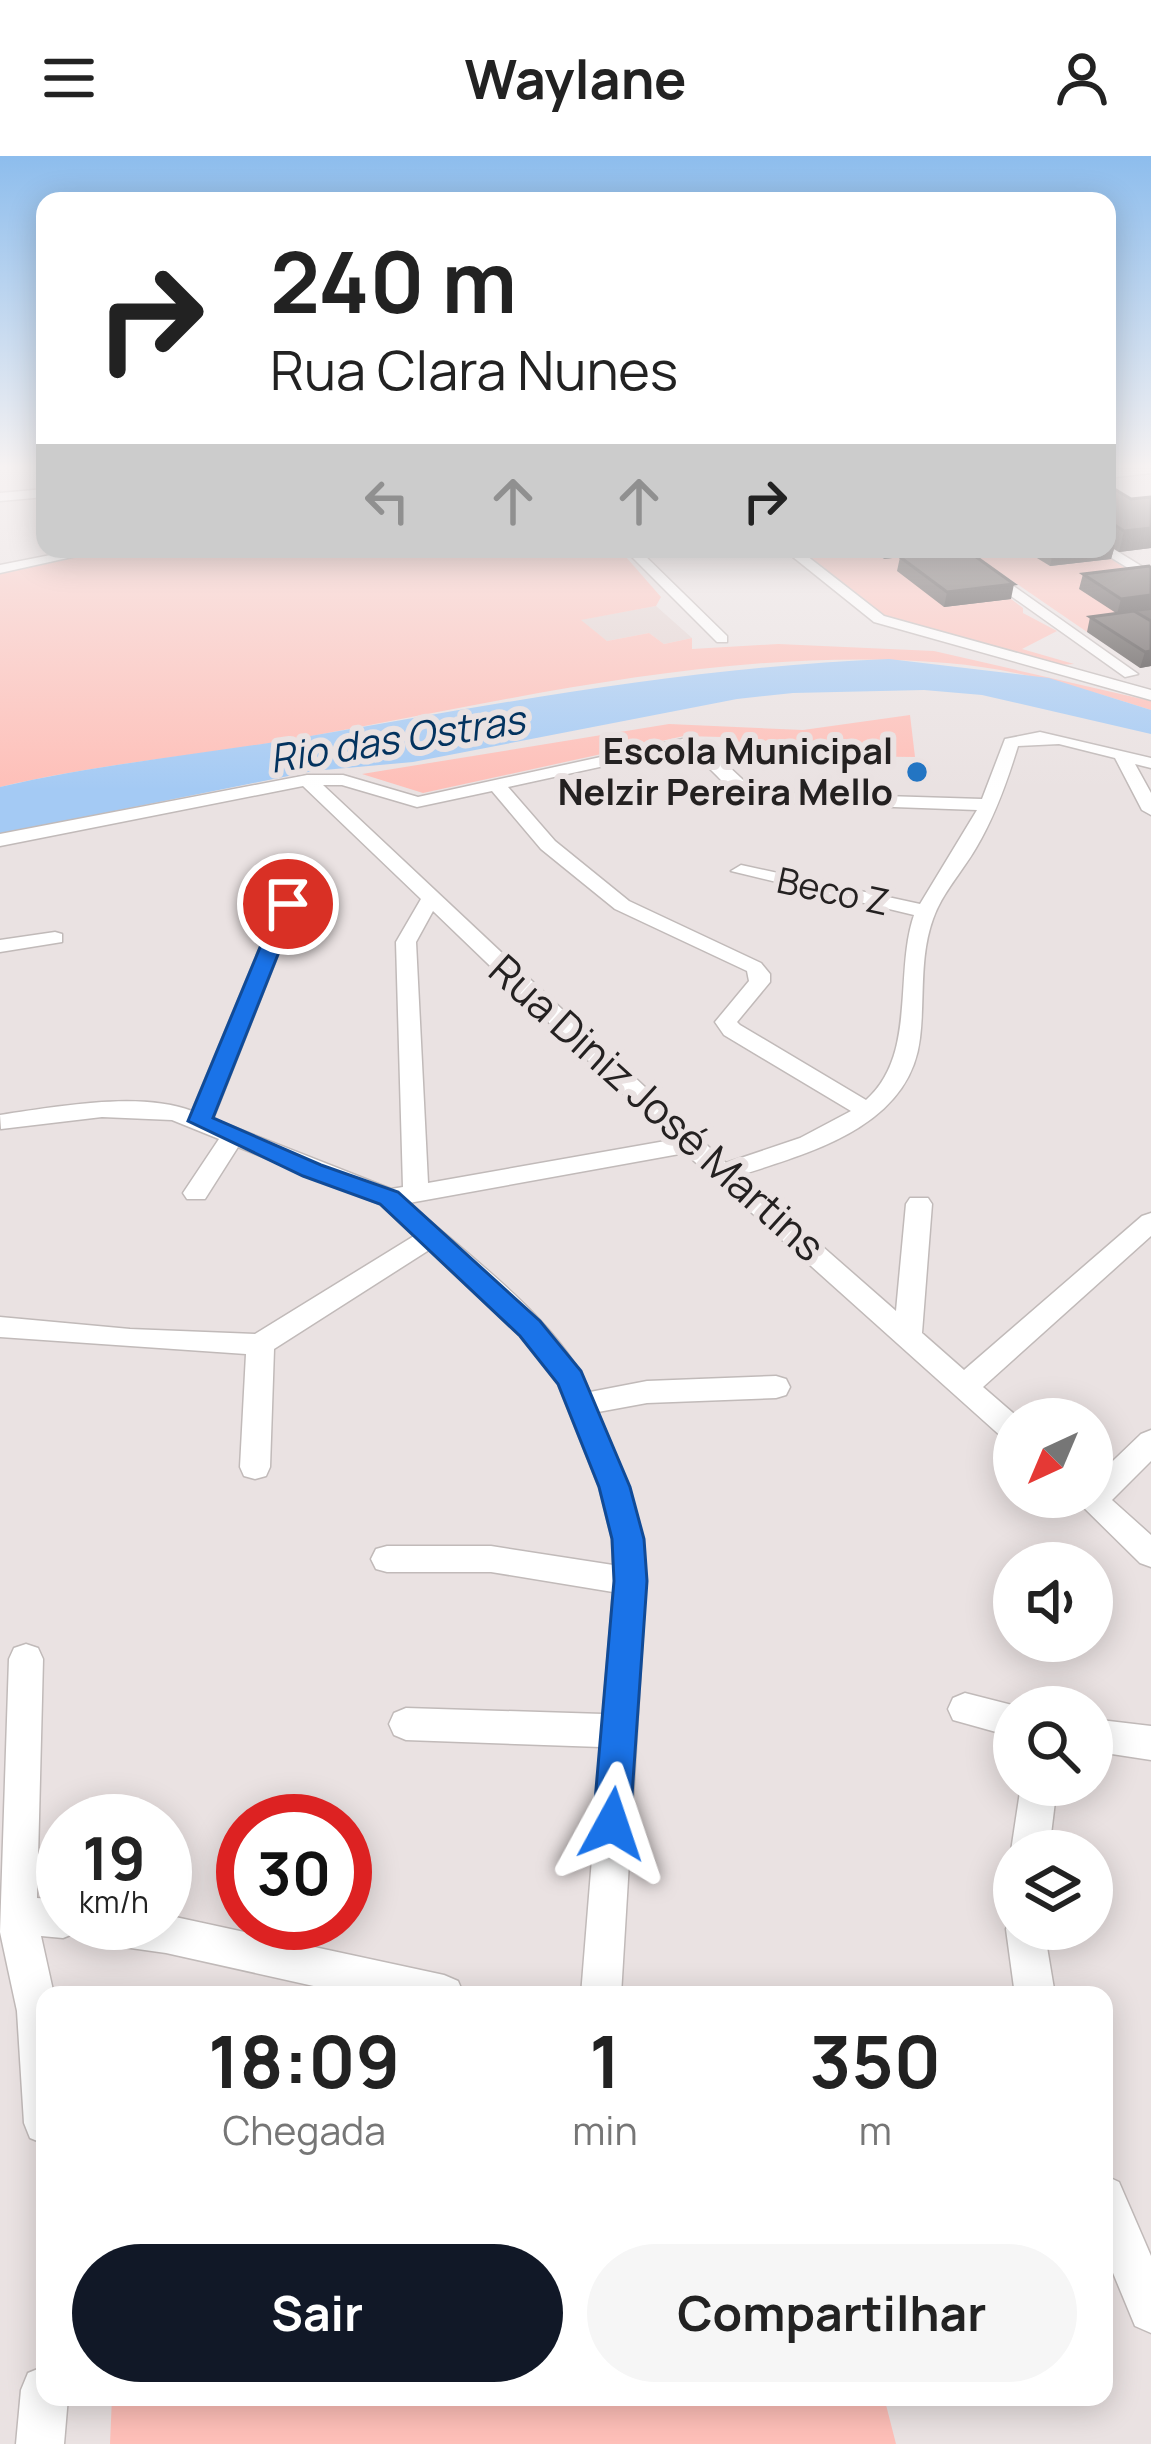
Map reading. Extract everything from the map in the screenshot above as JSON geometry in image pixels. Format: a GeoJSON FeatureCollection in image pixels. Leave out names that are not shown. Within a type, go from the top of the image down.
{"type":"FeatureCollection","features":[{"type":"Feature","properties":{"kind":"street"},"geometry":{"type":"LineString","coordinates":[[659,576],[722,639]]}},
{"type":"Feature","properties":{"kind":"street"},"geometry":{"type":"LineString","coordinates":[[824,576],[879,619],[1123,679],[1151,671]]}},
{"type":"Feature","properties":{"kind":"street"},"geometry":{"type":"LineString","coordinates":[[987,576],[1123,679],[1151,694]]}},
{"type":"Feature","properties":{"kind":"street"},"geometry":{"type":"LineString","coordinates":[[724,1172],[812,1143],[866,1110],[890,1088],[904,1065],[910,965],[925,911],[989,805],[1010,743],[1037,736],[1151,763]]}},
{"type":"Feature","properties":{"kind":"street"},"geometry":{"type":"LineString","coordinates":[[350,820],[683,744],[709,753],[728,782],[752,796],[989,805]]}},
{"type":"Feature","properties":{"kind":"street"},"geometry":{"type":"LineString","coordinates":[[1122,754],[1151,810]]}},
{"type":"Feature","properties":{"kind":"street"},"geometry":{"type":"LineString","coordinates":[[0,840],[307,780],[343,780],[417,802]]}},
{"type":"Feature","properties":{"kind":"street","name":"Rua Diniz José Martins"},"geometry":{"type":"LineString","coordinates":[[307,780],[429,901],[691,1144],[993,1412]]}},
{"type":"Feature","properties":{"kind":"street"},"geometry":{"type":"LineString","coordinates":[[496,785],[548,845],[622,904],[754,968],[760,982],[726,1022],[732,1030],[866,1110]]}},
{"type":"Feature","properties":{"kind":"street","name":"Beco Z"},"geometry":{"type":"LineString","coordinates":[[740,871],[925,911]]}},
{"type":"Feature","properties":{"kind":"street"},"geometry":{"type":"LineString","coordinates":[[429,901],[406,942],[402,1194],[430,1238],[530,1329],[571,1379],[614,1487],[628,1539],[630,1581],[602,1986]]}},
{"type":"Feature","properties":{"kind":"street"},"geometry":{"type":"LineString","coordinates":[[200,1121],[288,904]]}},
{"type":"Feature","properties":{"kind":"street"},"geometry":{"type":"LineString","coordinates":[[0,946],[55,938]]}},
{"type":"Feature","properties":{"kind":"street"},"geometry":{"type":"LineString","coordinates":[[0,1107],[1,1124],[102,1110],[161,1112],[200,1121],[232,1138],[402,1194],[691,1144]]}},
{"type":"Feature","properties":{"kind":"street"},"geometry":{"type":"LineString","coordinates":[[196,1192],[232,1138]]}},
{"type":"Feature","properties":{"kind":"street"},"geometry":{"type":"LineString","coordinates":[[908,1334],[919,1204]]}},
{"type":"Feature","properties":{"kind":"street"},"geometry":{"type":"LineString","coordinates":[[964,1386],[1151,1222]]}},
{"type":"Feature","properties":{"kind":"street"},"geometry":{"type":"LineString","coordinates":[[0,1327],[151,1341],[260,1344],[430,1238]]}},
{"type":"Feature","properties":{"kind":"street"},"geometry":{"type":"LineString","coordinates":[[255,1467],[260,1344]]}},
{"type":"Feature","properties":{"kind":"street"},"geometry":{"type":"LineString","coordinates":[[583,1404],[647,1392],[776,1387]]}},
{"type":"Feature","properties":{"kind":"street"},"geometry":{"type":"LineString","coordinates":[[1113,1478],[1151,1442]]}},
{"type":"Feature","properties":{"kind":"street"},"geometry":{"type":"LineString","coordinates":[[1111,1518],[1151,1554]]}},
{"type":"Feature","properties":{"kind":"street"},"geometry":{"type":"LineString","coordinates":[[387,1558],[491,1559],[630,1581]]}},
{"type":"Feature","properties":{"kind":"street"},"geometry":{"type":"LineString","coordinates":[[26,1659],[9,1914],[36,2004]]}},
{"type":"Feature","properties":{"kind":"street"},"geometry":{"type":"LineString","coordinates":[[965,1709],[993,1716]]}},
{"type":"Feature","properties":{"kind":"street"},"geometry":{"type":"LineString","coordinates":[[406,1724],[620,1731]]}},
{"type":"Feature","properties":{"kind":"street"},"geometry":{"type":"LineString","coordinates":[[1113,1738],[1151,1743]]}},
{"type":"Feature","properties":{"kind":"street"},"geometry":{"type":"LineString","coordinates":[[192,1940],[403,1986]]}},
{"type":"Feature","properties":{"kind":"street"},"geometry":{"type":"LineString","coordinates":[[1028,1950],[1034,1986]]}},
{"type":"Feature","properties":{"kind":"street"},"geometry":{"type":"LineString","coordinates":[[1113,2219],[1151,2310]]}},
{"type":"Feature","properties":{"kind":"street"},"geometry":{"type":"LineString","coordinates":[[40,2444],[44,2406]]}},
{"type":"Feature","properties":{"kind":"shaded area"},"geometry":{"type":"Polygon","coordinates":[[[0,576],[642,576],[661,597],[656,606],[581,620],[607,641],[649,633],[664,644],[692,638],[692,649],[778,644],[934,651],[1151,701],[1151,710],[1050,681],[947,663],[786,662],[625,679],[0,787],[0,576]]]}},
{"type":"Feature","properties":{"kind":"shaded area"},"geometry":{"type":"Polygon","coordinates":[[[834,576],[944,576],[944,607],[1011,599],[1023,613],[1057,631],[1022,649],[1074,664],[1059,665],[885,616],[834,576]]]}},
{"type":"Feature","properties":{"kind":"shaded area"},"geometry":{"type":"Polygon","coordinates":[[[1005,576],[1137,576],[1145,581],[1151,624],[1087,632],[1005,576]]]}},
{"type":"Feature","properties":{"kind":"shaded area"},"geometry":{"type":"Polygon","coordinates":[[[656,606],[692,638],[664,644],[649,633],[607,641],[579,620],[656,606]]]}},
{"type":"Feature","properties":{"kind":"shaded area"},"geometry":{"type":"Polygon","coordinates":[[[910,715],[915,757],[747,755],[721,737],[684,736],[423,793],[362,774],[669,724],[803,730],[910,715]]]}},
{"type":"Feature","properties":{"kind":"shaded area"},"geometry":{"type":"Polygon","coordinates":[[[112,2406],[886,2406],[896,2444],[110,2444],[112,2406]]]}},
{"type":"Feature","properties":{"kind":"water","name":"Rio das Ostras"},"geometry":{"type":"Polygon","coordinates":[[[889,659],[1049,678],[1151,710],[1151,734],[982,695],[924,690],[793,693],[737,699],[413,762],[313,771],[0,834],[0,787],[37,779],[592,689],[740,670],[889,659]]]}},
{"type":"Feature","properties":{"kind":"building"},"geometry":{"type":"Polygon","coordinates":[[[925,576],[1002,576],[1014,584],[947,592],[925,576]]]}},
{"type":"Feature","properties":{"kind":"building"},"geometry":{"type":"Polygon","coordinates":[[[1086,576],[1151,576],[1151,595],[1121,599],[1086,576]]]}},
{"type":"Feature","properties":{"kind":"building"},"geometry":{"type":"Polygon","coordinates":[[[1134,611],[1151,621],[1151,651],[1145,652],[1090,617],[1134,611]]]}},
{"type":"Feature","properties":{"kind":"place","name":"Escola Municipal Nelzir Pereira Mello"},"geometry":{"type":"Point","coordinates":[917,772]}},
{"type":"Feature","properties":{"kind":"route"},"geometry":{"type":"LineString","coordinates":[[288,904],[200,1121],[312,1171],[389,1198],[530,1329],[571,1379],[614,1487],[628,1539],[630,1581],[612,1824]]}}]}
